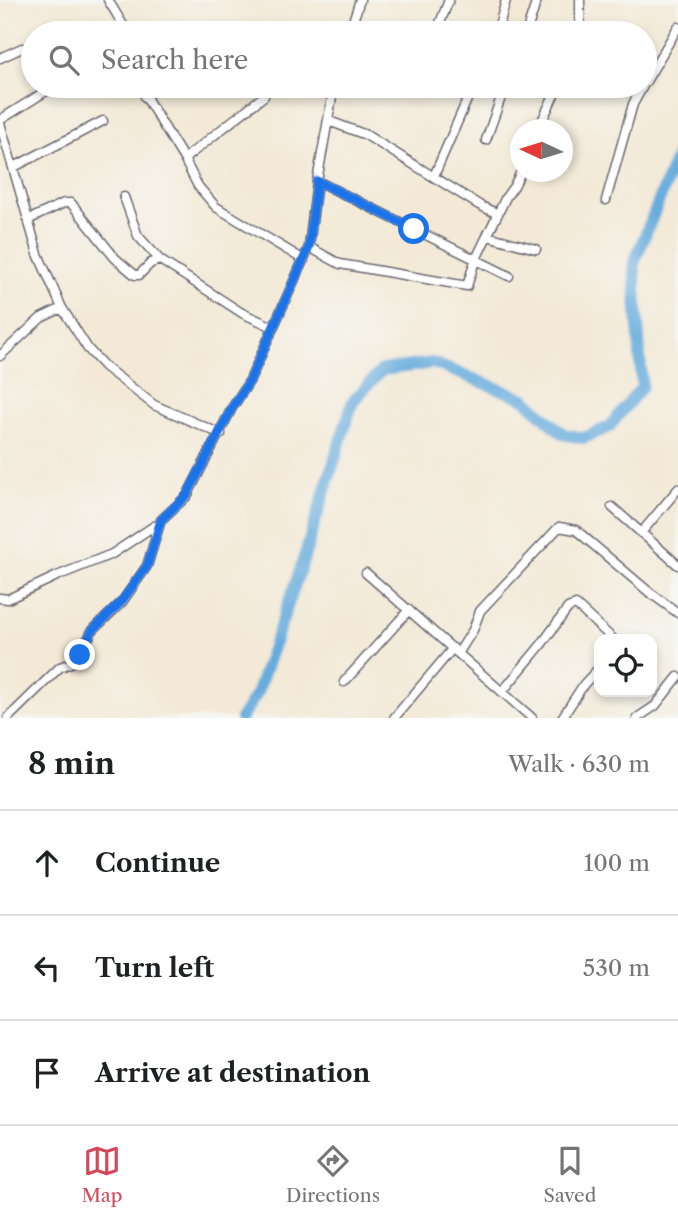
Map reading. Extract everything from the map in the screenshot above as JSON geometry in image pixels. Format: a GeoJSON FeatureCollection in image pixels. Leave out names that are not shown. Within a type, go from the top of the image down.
{"type":"FeatureCollection","features":[{"type":"Feature","properties":{"kind":"street"},"geometry":{"type":"LineString","coordinates":[[108,0],[120,21]]}},
{"type":"Feature","properties":{"kind":"street"},"geometry":{"type":"LineString","coordinates":[[353,21],[360,0]]}},
{"type":"Feature","properties":{"kind":"street"},"geometry":{"type":"LineString","coordinates":[[441,21],[449,0]]}},
{"type":"Feature","properties":{"kind":"street"},"geometry":{"type":"LineString","coordinates":[[500,21],[506,0]]}},
{"type":"Feature","properties":{"kind":"street"},"geometry":{"type":"LineString","coordinates":[[530,21],[537,0]]}},
{"type":"Feature","properties":{"kind":"street"},"geometry":{"type":"LineString","coordinates":[[580,0],[580,21]]}},
{"type":"Feature","properties":{"kind":"street"},"geometry":{"type":"LineString","coordinates":[[657,62],[678,26]]}},
{"type":"Feature","properties":{"kind":"street"},"geometry":{"type":"LineString","coordinates":[[0,58],[21,48]]}},
{"type":"Feature","properties":{"kind":"street"},"geometry":{"type":"LineString","coordinates":[[35,98],[0,121],[38,254],[62,308],[88,349],[153,405],[221,434]]}},
{"type":"Feature","properties":{"kind":"street"},"geometry":{"type":"LineString","coordinates":[[146,98],[198,186],[216,207],[304,260]]}},
{"type":"Feature","properties":{"kind":"street"},"geometry":{"type":"LineString","coordinates":[[184,159],[261,98]]}},
{"type":"Feature","properties":{"kind":"street"},"geometry":{"type":"LineString","coordinates":[[8,718],[60,667],[71,663],[80,655],[92,631],[121,602],[147,566],[161,520],[187,495],[221,434],[232,408],[250,380],[309,247],[317,181],[332,98]]}},
{"type":"Feature","properties":{"kind":"street"},"geometry":{"type":"LineString","coordinates":[[434,176],[468,98]]}},
{"type":"Feature","properties":{"kind":"street"},"geometry":{"type":"LineString","coordinates":[[486,140],[501,98]]}},
{"type":"Feature","properties":{"kind":"street"},"geometry":{"type":"LineString","coordinates":[[543,119],[553,98]]}},
{"type":"Feature","properties":{"kind":"street"},"geometry":{"type":"LineString","coordinates":[[606,200],[636,98]]}},
{"type":"Feature","properties":{"kind":"street"},"geometry":{"type":"LineString","coordinates":[[14,167],[103,121]]}},
{"type":"Feature","properties":{"kind":"street"},"geometry":{"type":"LineString","coordinates":[[329,121],[366,135],[498,214]]}},
{"type":"Feature","properties":{"kind":"street"},"geometry":{"type":"LineString","coordinates":[[317,181],[509,276]]}},
{"type":"Feature","properties":{"kind":"street"},"geometry":{"type":"LineString","coordinates":[[309,247],[340,264],[416,275],[435,282],[468,284],[475,261],[516,182]]}},
{"type":"Feature","properties":{"kind":"street"},"geometry":{"type":"LineString","coordinates":[[124,197],[138,236],[160,260],[242,313],[273,327]]}},
{"type":"Feature","properties":{"kind":"street"},"geometry":{"type":"LineString","coordinates":[[30,219],[64,203],[71,203],[115,258],[135,275],[160,260]]}},
{"type":"Feature","properties":{"kind":"street"},"geometry":{"type":"LineString","coordinates":[[487,236],[536,249]]}},
{"type":"Feature","properties":{"kind":"street"},"geometry":{"type":"LineString","coordinates":[[0,356],[41,318],[62,308]]}},
{"type":"Feature","properties":{"kind":"street"},"geometry":{"type":"LineString","coordinates":[[641,533],[678,489]]}},
{"type":"Feature","properties":{"kind":"street"},"geometry":{"type":"LineString","coordinates":[[612,507],[678,565]]}},
{"type":"Feature","properties":{"kind":"street"},"geometry":{"type":"LineString","coordinates":[[0,598],[8,598],[112,554],[154,526],[155,534]]}},
{"type":"Feature","properties":{"kind":"street"},"geometry":{"type":"LineString","coordinates":[[394,718],[473,630],[480,611],[559,527],[576,530],[678,613]]}},
{"type":"Feature","properties":{"kind":"street"},"geometry":{"type":"LineString","coordinates":[[366,573],[532,718]]}},
{"type":"Feature","properties":{"kind":"street"},"geometry":{"type":"LineString","coordinates":[[502,692],[568,608],[576,605],[608,634]]}},
{"type":"Feature","properties":{"kind":"street"},"geometry":{"type":"LineString","coordinates":[[344,682],[409,610]]}},
{"type":"Feature","properties":{"kind":"street"},"geometry":{"type":"LineString","coordinates":[[562,718],[594,673]]}},
{"type":"Feature","properties":{"kind":"street"},"geometry":{"type":"LineString","coordinates":[[637,718],[654,706],[678,677]]}},
{"type":"Feature","properties":{"kind":"waterway"},"geometry":{"type":"LineString","coordinates":[[241,718],[256,695],[299,573],[353,401],[382,370],[433,363],[525,399],[563,434],[584,438],[609,427],[642,387],[634,263],[678,153]]}},
{"type":"Feature","properties":{"kind":"route"},"geometry":{"type":"LineString","coordinates":[[80,655],[92,631],[121,602],[147,566],[161,520],[187,495],[221,434],[232,408],[250,380],[309,247],[317,181],[414,229]]}}]}
